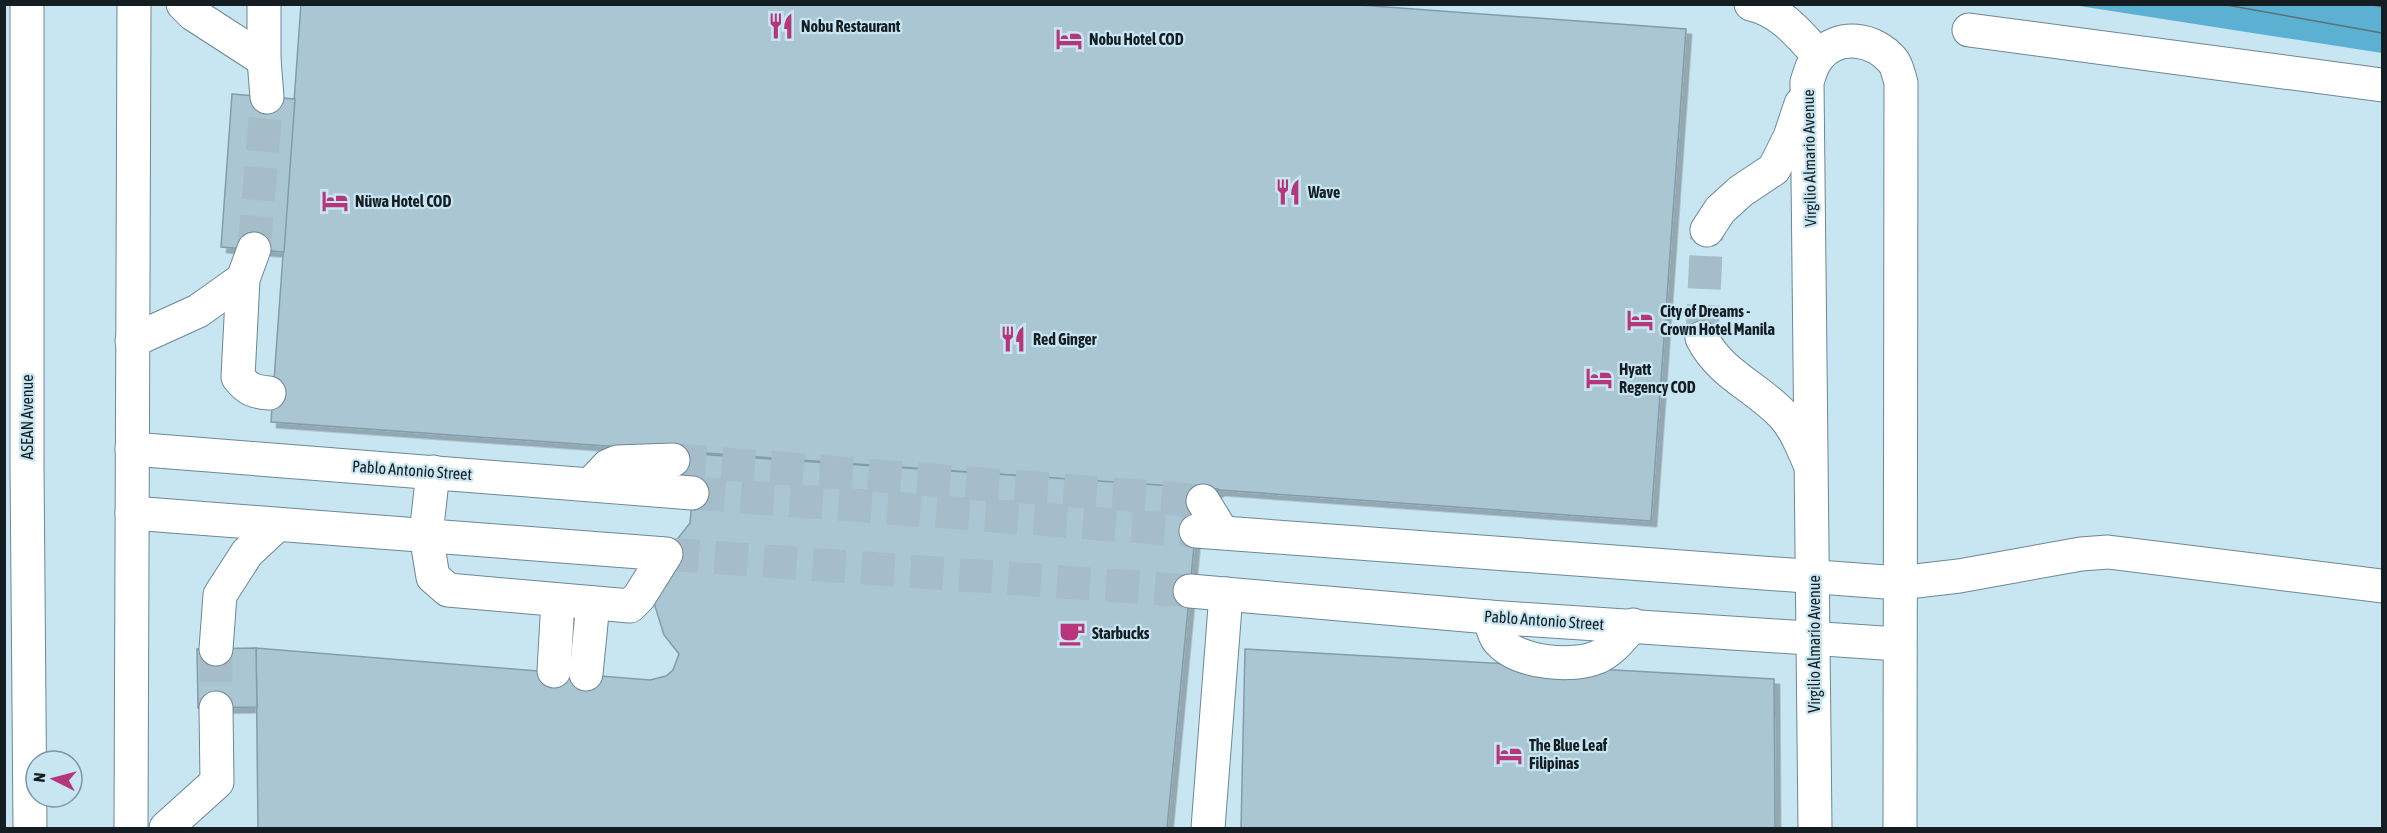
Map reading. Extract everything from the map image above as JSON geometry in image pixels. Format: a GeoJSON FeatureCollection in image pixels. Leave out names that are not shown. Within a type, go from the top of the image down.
{"type":"FeatureCollection","features":[{"type":"Feature","properties":{"kind":"street","name":"ASEAN Avenue"},"geometry":{"type":"LineString","coordinates":[[27,4],[16,464],[30,828]]}},
{"type":"Feature","properties":{"kind":"street"},"geometry":{"type":"LineString","coordinates":[[183,4],[193,14],[264,60]]}},
{"type":"Feature","properties":{"kind":"street"},"geometry":{"type":"LineString","coordinates":[[264,4],[264,60],[267,97]]}},
{"type":"Feature","properties":{"kind":"street"},"geometry":{"type":"LineString","coordinates":[[1751,4],[1764,7],[1795,29],[1813,69]]}},
{"type":"Feature","properties":{"kind":"street"},"geometry":{"type":"LineString","coordinates":[[130,12],[132,341],[130,828]]}},
{"type":"Feature","properties":{"kind":"street"},"geometry":{"type":"LineString","coordinates":[[1969,30],[2382,84]]}},
{"type":"Feature","properties":{"kind":"street"},"geometry":{"type":"LineString","coordinates":[[1707,230],[1720,210],[1741,191],[1774,169],[1790,137],[1813,69],[1832,46],[1846,40],[1864,41],[1879,47],[1894,62],[1901,83],[1898,644],[1900,828]]}},
{"type":"Feature","properties":{"kind":"street","name":"Virgilio Almario Avenue"},"geometry":{"type":"LineString","coordinates":[[1813,69],[1815,828]]}},
{"type":"Feature","properties":{"kind":"street"},"geometry":{"type":"LineString","coordinates":[[254,249],[243,279],[238,377],[245,386],[255,392],[269,393]]}},
{"type":"Feature","properties":{"kind":"street"},"geometry":{"type":"LineString","coordinates":[[132,341],[198,311],[243,279]]}},
{"type":"Feature","properties":{"kind":"street"},"geometry":{"type":"LineString","coordinates":[[1702,338],[1710,354],[1728,372],[1784,415],[1798,438],[1813,471]]}},
{"type":"Feature","properties":{"kind":"street","name":"Pablo Antonio Street"},"geometry":{"type":"LineString","coordinates":[[132,449],[692,493]]}},
{"type":"Feature","properties":{"kind":"street"},"geometry":{"type":"LineString","coordinates":[[591,484],[608,466],[617,462],[673,460]]}},
{"type":"Feature","properties":{"kind":"street"},"geometry":{"type":"LineString","coordinates":[[132,513],[277,525],[426,535],[666,554],[639,597],[630,606],[448,590],[433,577],[426,535],[433,472]]}},
{"type":"Feature","properties":{"kind":"street"},"geometry":{"type":"LineString","coordinates":[[1207,521],[1814,578],[1899,583],[1959,576],[2081,554],[2108,552],[2382,586]]}},
{"type":"Feature","properties":{"kind":"street"},"geometry":{"type":"LineString","coordinates":[[216,649],[219,595],[247,553],[277,525]]}},
{"type":"Feature","properties":{"kind":"street","name":"Pablo Antonio Street"},"geometry":{"type":"LineString","coordinates":[[1190,591],[1489,616],[1898,644]]}},
{"type":"Feature","properties":{"kind":"street"},"geometry":{"type":"LineString","coordinates":[[1208,828],[1226,594]]}},
{"type":"Feature","properties":{"kind":"street"},"geometry":{"type":"LineString","coordinates":[[554,671],[558,600]]}},
{"type":"Feature","properties":{"kind":"street"},"geometry":{"type":"LineString","coordinates":[[586,674],[593,603]]}},
{"type":"Feature","properties":{"kind":"street"},"geometry":{"type":"LineString","coordinates":[[166,828],[217,782],[216,708]]}},
{"type":"Feature","properties":{"kind":"water"},"geometry":{"type":"Polygon","coordinates":[[[2073,5],[2382,5],[2382,53],[2073,5]]]}},
{"type":"Feature","properties":{"kind":"building"},"geometry":{"type":"Polygon","coordinates":[[[301,4],[1346,4],[1686,29],[1651,521],[271,422],[301,4]]]}},
{"type":"Feature","properties":{"kind":"building"},"geometry":{"type":"Polygon","coordinates":[[[232,94],[295,99],[284,252],[221,247],[232,94]]]}},
{"type":"Feature","properties":{"kind":"building"},"geometry":{"type":"Polygon","coordinates":[[[666,452],[1218,489],[1210,494],[1197,515],[1167,828],[258,828],[256,648],[650,680],[666,676],[673,670],[679,654],[664,635],[654,603],[671,547],[690,523],[694,480],[688,463],[666,452]]]}},
{"type":"Feature","properties":{"kind":"building"},"geometry":{"type":"Polygon","coordinates":[[[256,648],[257,707],[198,708],[197,649],[256,648]]]}},
{"type":"Feature","properties":{"kind":"building","name":"The Blue Leaf Filipinas"},"geometry":{"type":"Polygon","coordinates":[[[1245,649],[1774,679],[1775,828],[1241,828],[1245,649]]]}},
{"type":"Feature","properties":{"kind":"tunnel"},"geometry":{"type":"LineString","coordinates":[[254,249],[267,97]]}},
{"type":"Feature","properties":{"kind":"tunnel"},"geometry":{"type":"LineString","coordinates":[[1702,338],[1707,230]]}},
{"type":"Feature","properties":{"kind":"tunnel"},"geometry":{"type":"LineString","coordinates":[[673,460],[1203,501]]}},
{"type":"Feature","properties":{"kind":"tunnel"},"geometry":{"type":"LineString","coordinates":[[692,493],[1196,531]]}},
{"type":"Feature","properties":{"kind":"tunnel"},"geometry":{"type":"LineString","coordinates":[[666,554],[1190,591]]}},
{"type":"Feature","properties":{"kind":"tunnel"},"geometry":{"type":"LineString","coordinates":[[216,649],[216,708]]}},
{"type":"Feature","properties":{"kind":"tram line"},"geometry":{"type":"LineString","coordinates":[[2221,4],[2382,33]]}},
{"type":"Feature","properties":{"kind":"tram line"},"geometry":{"type":"LineString","coordinates":[[2369,4],[2382,7]]}},
{"type":"Feature","properties":{"kind":"place","name":"Nobu Restaurant"},"geometry":{"type":"Point","coordinates":[781,26]}},
{"type":"Feature","properties":{"kind":"place","name":"Nobu Hotel COD"},"geometry":{"type":"Point","coordinates":[1069,39]}},
{"type":"Feature","properties":{"kind":"place","name":"Wave"},"geometry":{"type":"Point","coordinates":[1288,192]}},
{"type":"Feature","properties":{"kind":"place","name":"Nüwa Hotel COD"},"geometry":{"type":"Point","coordinates":[335,201]}},
{"type":"Feature","properties":{"kind":"place","name":"City of Dreams - Crown Hotel Manila"},"geometry":{"type":"Point","coordinates":[1640,320]}},
{"type":"Feature","properties":{"kind":"place","name":"Red Ginger"},"geometry":{"type":"Point","coordinates":[1013,339]}},
{"type":"Feature","properties":{"kind":"place","name":"Hyatt Regency COD"},"geometry":{"type":"Point","coordinates":[1599,378]}},
{"type":"Feature","properties":{"kind":"place","name":"Starbucks"},"geometry":{"type":"Point","coordinates":[1072,633]}},
{"type":"Feature","properties":{"kind":"place","name":"The Blue Leaf Filipinas"},"geometry":{"type":"Point","coordinates":[1509,754]}}]}
